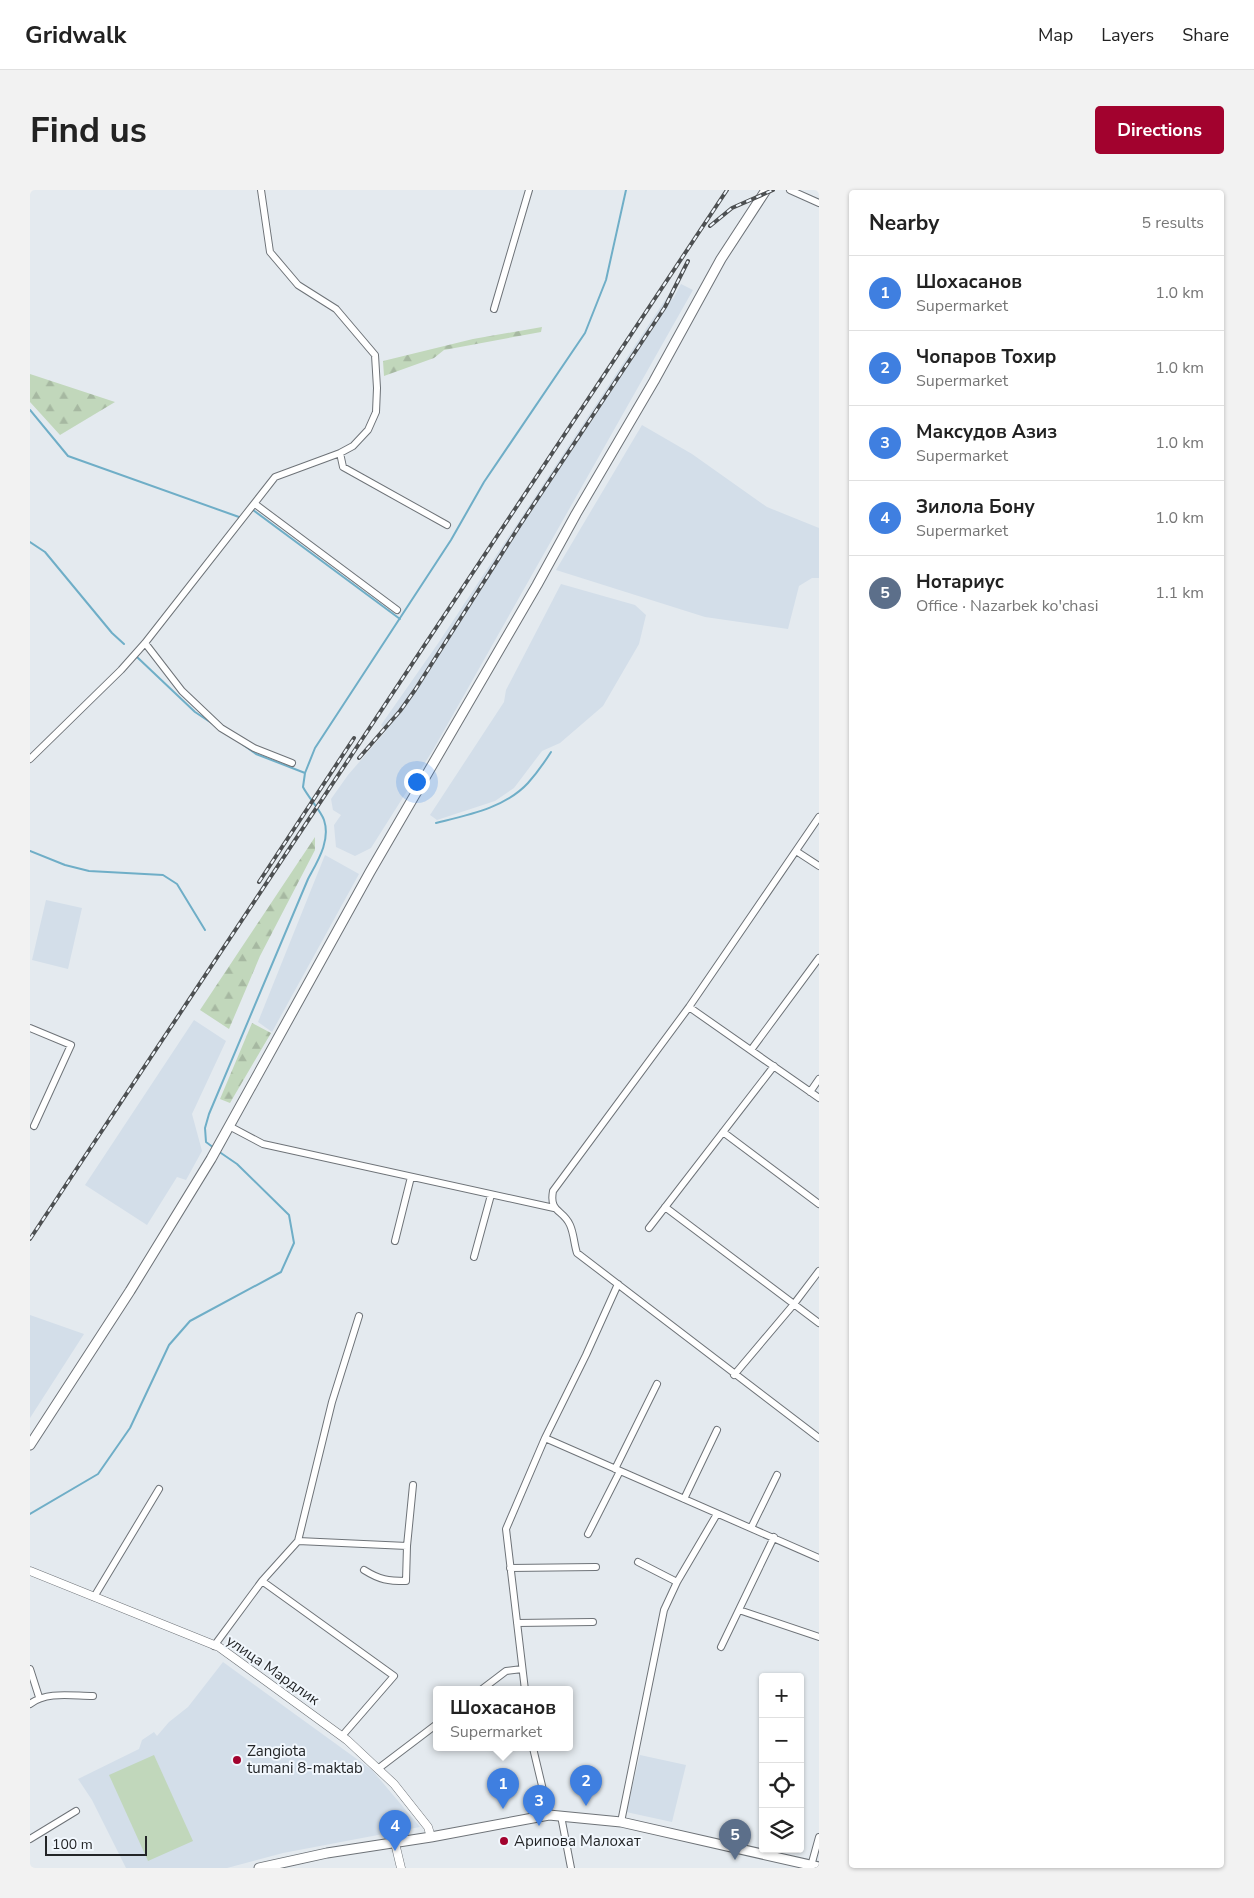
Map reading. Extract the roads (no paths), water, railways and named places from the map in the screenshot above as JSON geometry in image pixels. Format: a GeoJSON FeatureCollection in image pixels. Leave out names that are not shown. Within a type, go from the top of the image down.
{"type":"FeatureCollection","features":[{"type":"Feature","properties":{"kind":"main road"},"geometry":{"type":"LineString","coordinates":[[30,1445],[130,1291],[211,1159],[370,872],[654,381],[721,259],[766,190]]}},
{"type":"Feature","properties":{"kind":"main road"},"geometry":{"type":"LineString","coordinates":[[259,1868],[326,1853],[431,1837],[548,1815],[620,1822],[815,1867]]}},
{"type":"Feature","properties":{"kind":"street"},"geometry":{"type":"LineString","coordinates":[[30,759],[121,670],[145,643],[275,477],[340,453],[353,446],[368,430],[376,412],[375,355],[336,309],[298,284],[270,252],[261,190]]}},
{"type":"Feature","properties":{"kind":"street"},"geometry":{"type":"LineString","coordinates":[[494,309],[529,190]]}},
{"type":"Feature","properties":{"kind":"street"},"geometry":{"type":"LineString","coordinates":[[790,190],[819,202]]}},
{"type":"Feature","properties":{"kind":"street"},"geometry":{"type":"LineString","coordinates":[[340,453],[343,467],[447,525]]}},
{"type":"Feature","properties":{"kind":"street"},"geometry":{"type":"LineString","coordinates":[[255,504],[397,610]]}},
{"type":"Feature","properties":{"kind":"street"},"geometry":{"type":"LineString","coordinates":[[145,643],[182,690],[221,728],[254,748],[292,763]]}},
{"type":"Feature","properties":{"kind":"street"},"geometry":{"type":"LineString","coordinates":[[554,1208],[551,1200],[553,1191],[689,1007],[819,817]]}},
{"type":"Feature","properties":{"kind":"street"},"geometry":{"type":"LineString","coordinates":[[796,851],[819,866]]}},
{"type":"Feature","properties":{"kind":"street"},"geometry":{"type":"LineString","coordinates":[[751,1050],[819,958]]}},
{"type":"Feature","properties":{"kind":"street"},"geometry":{"type":"LineString","coordinates":[[689,1007],[819,1098]]}},
{"type":"Feature","properties":{"kind":"street"},"geometry":{"type":"LineString","coordinates":[[30,1028],[71,1045],[34,1126]]}},
{"type":"Feature","properties":{"kind":"street"},"geometry":{"type":"LineString","coordinates":[[648,1228],[774,1066]]}},
{"type":"Feature","properties":{"kind":"street"},"geometry":{"type":"LineString","coordinates":[[810,1092],[819,1079]]}},
{"type":"Feature","properties":{"kind":"street"},"geometry":{"type":"LineString","coordinates":[[229,1126],[263,1144],[554,1208],[566,1218],[571,1227],[577,1253],[734,1375],[819,1438]]}},
{"type":"Feature","properties":{"kind":"street"},"geometry":{"type":"LineString","coordinates":[[722,1132],[819,1204]]}},
{"type":"Feature","properties":{"kind":"street"},"geometry":{"type":"LineString","coordinates":[[395,1241],[411,1177]]}},
{"type":"Feature","properties":{"kind":"street"},"geometry":{"type":"LineString","coordinates":[[474,1257],[491,1195]]}},
{"type":"Feature","properties":{"kind":"street"},"geometry":{"type":"LineString","coordinates":[[665,1207],[819,1323]]}},
{"type":"Feature","properties":{"kind":"street"},"geometry":{"type":"LineString","coordinates":[[734,1375],[794,1304],[819,1271]]}},
{"type":"Feature","properties":{"kind":"street"},"geometry":{"type":"LineString","coordinates":[[524,1686],[506,1529],[545,1438],[618,1284]]}},
{"type":"Feature","properties":{"kind":"street"},"geometry":{"type":"LineString","coordinates":[[214,1646],[262,1581],[298,1541],[332,1402],[359,1316]]}},
{"type":"Feature","properties":{"kind":"street"},"geometry":{"type":"LineString","coordinates":[[588,1534],[657,1384]]}},
{"type":"Feature","properties":{"kind":"street"},"geometry":{"type":"LineString","coordinates":[[684,1499],[717,1430]]}},
{"type":"Feature","properties":{"kind":"street"},"geometry":{"type":"LineString","coordinates":[[545,1438],[819,1558]]}},
{"type":"Feature","properties":{"kind":"street"},"geometry":{"type":"LineString","coordinates":[[752,1528],[777,1475]]}},
{"type":"Feature","properties":{"kind":"street"},"geometry":{"type":"LineString","coordinates":[[364,1570],[378,1579],[406,1581],[407,1546],[413,1485]]}},
{"type":"Feature","properties":{"kind":"street"},"geometry":{"type":"LineString","coordinates":[[94,1598],[159,1489]]}},
{"type":"Feature","properties":{"kind":"street"},"geometry":{"type":"LineString","coordinates":[[620,1822],[664,1610],[677,1582],[717,1514]]}},
{"type":"Feature","properties":{"kind":"street"},"geometry":{"type":"LineString","coordinates":[[721,1647],[774,1537]]}},
{"type":"Feature","properties":{"kind":"street"},"geometry":{"type":"LineString","coordinates":[[298,1541],[407,1546]]}},
{"type":"Feature","properties":{"kind":"street"},"geometry":{"type":"LineString","coordinates":[[638,1562],[677,1582]]}},
{"type":"Feature","properties":{"kind":"street"},"geometry":{"type":"LineString","coordinates":[[510,1568],[596,1567]]}},
{"type":"Feature","properties":{"kind":"street","name":"улица Мардлик"},"geometry":{"type":"LineString","coordinates":[[30,1571],[214,1646],[342,1736],[379,1768],[428,1827],[431,1837]]}},
{"type":"Feature","properties":{"kind":"street"},"geometry":{"type":"LineString","coordinates":[[262,1581],[394,1676],[342,1736]]}},
{"type":"Feature","properties":{"kind":"street"},"geometry":{"type":"LineString","coordinates":[[739,1610],[819,1637]]}},
{"type":"Feature","properties":{"kind":"street"},"geometry":{"type":"LineString","coordinates":[[517,1623],[593,1622]]}},
{"type":"Feature","properties":{"kind":"street"},"geometry":{"type":"LineString","coordinates":[[486,1686],[506,1671],[522,1668]]}},
{"type":"Feature","properties":{"kind":"street"},"geometry":{"type":"LineString","coordinates":[[30,1669],[39,1697]]}},
{"type":"Feature","properties":{"kind":"street"},"geometry":{"type":"LineString","coordinates":[[30,1704],[39,1697],[93,1696]]}},
{"type":"Feature","properties":{"kind":"street"},"geometry":{"type":"LineString","coordinates":[[379,1768],[433,1727]]}},
{"type":"Feature","properties":{"kind":"street"},"geometry":{"type":"LineString","coordinates":[[534,1751],[548,1815]]}},
{"type":"Feature","properties":{"kind":"street"},"geometry":{"type":"LineString","coordinates":[[30,1839],[76,1811]]}},
{"type":"Feature","properties":{"kind":"street"},"geometry":{"type":"LineString","coordinates":[[561,1816],[571,1868]]}},
{"type":"Feature","properties":{"kind":"street"},"geometry":{"type":"LineString","coordinates":[[815,1867],[819,1837]]}},
{"type":"Feature","properties":{"kind":"street"},"geometry":{"type":"LineString","coordinates":[[395,1843],[400,1868]]}},
{"type":"Feature","properties":{"kind":"waterway"},"geometry":{"type":"LineString","coordinates":[[214,1148],[206,1142],[205,1128],[209,1114],[308,879],[322,851],[326,836],[324,820],[303,787],[305,773],[315,748],[451,540],[484,482],[585,333],[606,280],[626,190]]}},
{"type":"Feature","properties":{"kind":"waterway"},"geometry":{"type":"LineString","coordinates":[[30,410],[68,456],[239,517]]}},
{"type":"Feature","properties":{"kind":"waterway"},"geometry":{"type":"LineString","coordinates":[[253,510],[400,619]]}},
{"type":"Feature","properties":{"kind":"waterway"},"geometry":{"type":"LineString","coordinates":[[30,542],[45,552],[112,633],[124,644]]}},
{"type":"Feature","properties":{"kind":"waterway"},"geometry":{"type":"LineString","coordinates":[[137,657],[195,712],[213,724]]}},
{"type":"Feature","properties":{"kind":"waterway"},"geometry":{"type":"LineString","coordinates":[[242,744],[256,754],[305,773]]}},
{"type":"Feature","properties":{"kind":"waterway"},"geometry":{"type":"LineString","coordinates":[[436,823],[461,817],[497,805],[508,799],[528,783],[551,752]]}},
{"type":"Feature","properties":{"kind":"waterway"},"geometry":{"type":"LineString","coordinates":[[30,851],[65,865],[89,871],[163,875],[177,884],[205,930]]}},
{"type":"Feature","properties":{"kind":"waterway"},"geometry":{"type":"LineString","coordinates":[[30,1514],[98,1474],[130,1428],[169,1345],[190,1321],[281,1272],[294,1243],[289,1215],[237,1164],[218,1151]]}},
{"type":"Feature","properties":{"kind":"railway"},"geometry":{"type":"LineString","coordinates":[[30,1239],[727,190]]}},
{"type":"Feature","properties":{"kind":"railway"},"geometry":{"type":"LineString","coordinates":[[710,226],[732,208],[773,190]]}},
{"type":"Feature","properties":{"kind":"railway"},"geometry":{"type":"LineString","coordinates":[[359,758],[400,711],[415,690],[520,525],[665,307],[688,261]]}},
{"type":"Feature","properties":{"kind":"railway"},"geometry":{"type":"LineString","coordinates":[[259,882],[354,738]]}},
{"type":"Feature","properties":{"kind":"place","name":"Zangiota tumani 8-maktab"},"geometry":{"type":"Point","coordinates":[237,1760]}},
{"type":"Feature","properties":{"kind":"place","name":"Чопаров Тохир"},"geometry":{"type":"Point","coordinates":[586,1806]}},
{"type":"Feature","properties":{"kind":"place","name":"Шохасанов"},"geometry":{"type":"Point","coordinates":[503,1809]}},
{"type":"Feature","properties":{"kind":"place","name":"Максудов Азиз"},"geometry":{"type":"Point","coordinates":[539,1826]}},
{"type":"Feature","properties":{"kind":"place","name":"Арипова Малохат"},"geometry":{"type":"Point","coordinates":[504,1841]}},
{"type":"Feature","properties":{"kind":"place","name":"Зилола Бону"},"geometry":{"type":"Point","coordinates":[395,1851]}},
{"type":"Feature","properties":{"kind":"place","name":"Нотариус"},"geometry":{"type":"Point","coordinates":[735,1860]}}]}
